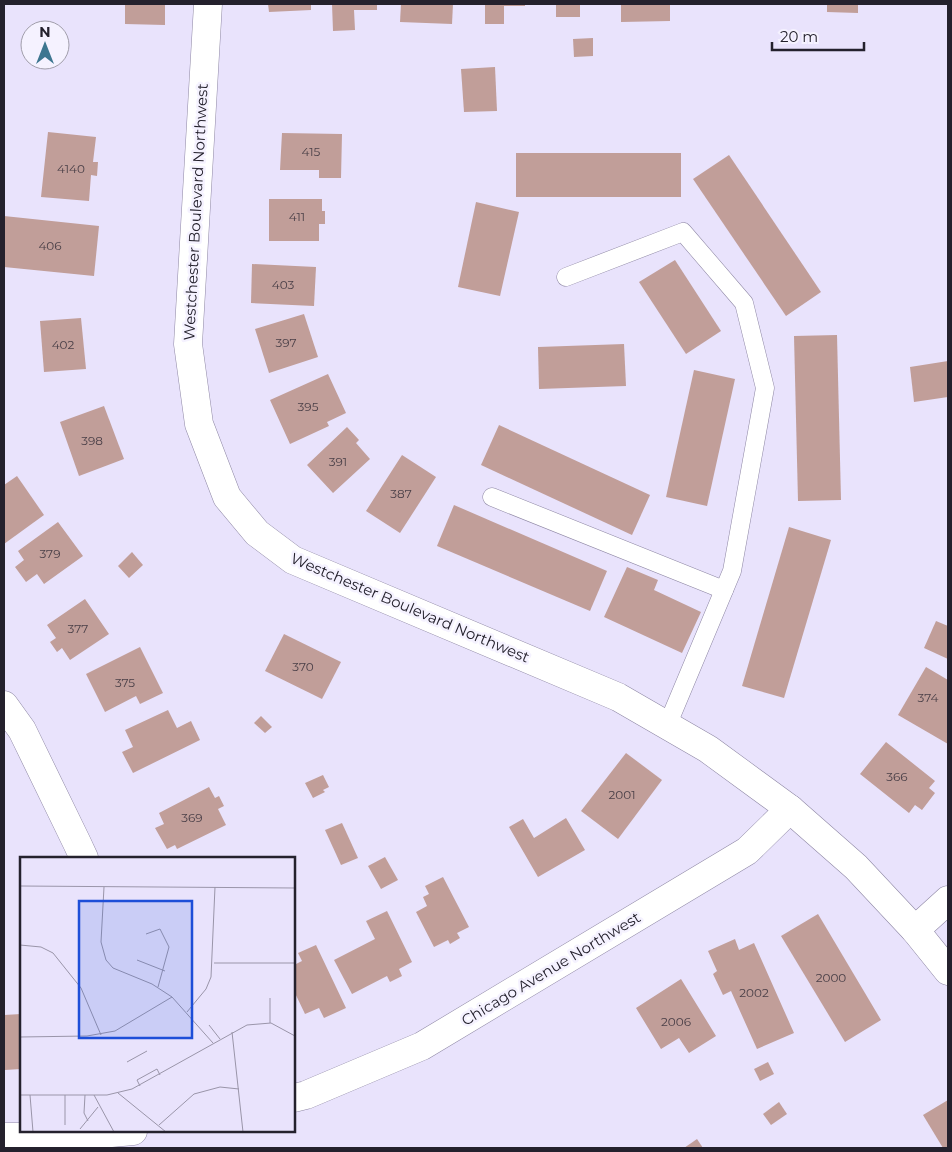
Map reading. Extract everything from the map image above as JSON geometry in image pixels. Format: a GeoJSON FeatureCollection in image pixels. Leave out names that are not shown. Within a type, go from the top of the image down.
{"type":"FeatureCollection","features":[{"type":"Feature","properties":{"kind":"street","name":"Westchester Boulevard Northwest"},"geometry":{"type":"LineString","coordinates":[[208,4],[188,344],[199,424],[227,497],[257,533],[293,560],[618,697],[708,749],[790,809],[856,867],[915,930],[948,971]]}},
{"type":"Feature","properties":{"kind":"street"},"geometry":{"type":"LineString","coordinates":[[4,705],[22,730],[84,857]]}},
{"type":"Feature","properties":{"kind":"street","name":"Chicago Avenue Northwest"},"geometry":{"type":"LineString","coordinates":[[295,1098],[306,1095],[422,1046],[748,851],[790,809]]}},
{"type":"Feature","properties":{"kind":"street"},"geometry":{"type":"LineString","coordinates":[[915,930],[948,900]]}},
{"type":"Feature","properties":{"kind":"street"},"geometry":{"type":"LineString","coordinates":[[4,1137],[67,1137],[122,1132]]}},
{"type":"Feature","properties":{"kind":"lane"},"geometry":{"type":"LineString","coordinates":[[566,277],[682,232],[744,303],[765,388],[732,571],[667,726]]}},
{"type":"Feature","properties":{"kind":"lane"},"geometry":{"type":"LineString","coordinates":[[492,497],[724,590]]}},
{"type":"Feature","properties":{"kind":"building"},"geometry":{"type":"Polygon","coordinates":[[[125,4],[165,4],[165,25],[125,24],[125,4]]]}},
{"type":"Feature","properties":{"kind":"building"},"geometry":{"type":"Polygon","coordinates":[[[268,4],[311,4],[311,10],[269,12],[268,4]]]}},
{"type":"Feature","properties":{"kind":"building"},"geometry":{"type":"Polygon","coordinates":[[[332,4],[377,4],[377,10],[354,10],[355,30],[333,31],[332,4]]]}},
{"type":"Feature","properties":{"kind":"building"},"geometry":{"type":"Polygon","coordinates":[[[401,4],[453,4],[452,24],[400,22],[401,4]]]}},
{"type":"Feature","properties":{"kind":"building"},"geometry":{"type":"Polygon","coordinates":[[[485,4],[525,4],[525,6],[504,6],[504,24],[485,24],[485,4]]]}},
{"type":"Feature","properties":{"kind":"building"},"geometry":{"type":"Polygon","coordinates":[[[556,4],[580,4],[580,17],[556,17],[556,4]]]}},
{"type":"Feature","properties":{"kind":"building"},"geometry":{"type":"Polygon","coordinates":[[[621,4],[670,4],[670,21],[621,22],[621,4]]]}},
{"type":"Feature","properties":{"kind":"building"},"geometry":{"type":"Polygon","coordinates":[[[827,4],[858,4],[858,13],[827,12],[827,4]]]}},
{"type":"Feature","properties":{"kind":"building"},"geometry":{"type":"Polygon","coordinates":[[[593,38],[593,56],[574,57],[573,39],[593,38]]]}},
{"type":"Feature","properties":{"kind":"building"},"geometry":{"type":"Polygon","coordinates":[[[495,67],[497,111],[464,112],[461,69],[495,67]]]}},
{"type":"Feature","properties":{"kind":"building"},"geometry":{"type":"Polygon","coordinates":[[[48,132],[96,137],[93,162],[98,162],[97,176],[91,175],[89,201],[41,197],[48,132]]]}},
{"type":"Feature","properties":{"kind":"building"},"geometry":{"type":"Polygon","coordinates":[[[282,133],[342,134],[341,178],[319,178],[319,170],[280,170],[282,133]]]}},
{"type":"Feature","properties":{"kind":"building"},"geometry":{"type":"Polygon","coordinates":[[[516,153],[681,153],[681,197],[516,197],[516,153]]]}},
{"type":"Feature","properties":{"kind":"building"},"geometry":{"type":"Polygon","coordinates":[[[729,155],[821,292],[786,316],[693,179],[729,155]]]}},
{"type":"Feature","properties":{"kind":"building"},"geometry":{"type":"Polygon","coordinates":[[[269,199],[322,199],[322,211],[325,211],[325,224],[319,224],[319,241],[269,241],[269,199]]]}},
{"type":"Feature","properties":{"kind":"building"},"geometry":{"type":"Polygon","coordinates":[[[476,202],[519,212],[500,296],[458,287],[476,202]]]}},
{"type":"Feature","properties":{"kind":"building"},"geometry":{"type":"Polygon","coordinates":[[[4,216],[99,226],[94,276],[4,267],[4,216]]]}},
{"type":"Feature","properties":{"kind":"building"},"geometry":{"type":"Polygon","coordinates":[[[675,260],[721,331],[686,354],[639,282],[675,260]]]}},
{"type":"Feature","properties":{"kind":"building"},"geometry":{"type":"Polygon","coordinates":[[[252,264],[316,267],[314,306],[251,303],[252,264]]]}},
{"type":"Feature","properties":{"kind":"building"},"geometry":{"type":"Polygon","coordinates":[[[304,314],[318,357],[269,373],[255,329],[304,314]]]}},
{"type":"Feature","properties":{"kind":"building"},"geometry":{"type":"Polygon","coordinates":[[[81,318],[86,369],[44,372],[40,321],[81,318]]]}},
{"type":"Feature","properties":{"kind":"building"},"geometry":{"type":"Polygon","coordinates":[[[837,335],[841,500],[798,501],[794,336],[837,335]]]}},
{"type":"Feature","properties":{"kind":"building"},"geometry":{"type":"Polygon","coordinates":[[[624,344],[626,386],[539,389],[538,347],[624,344]]]}},
{"type":"Feature","properties":{"kind":"building"},"geometry":{"type":"Polygon","coordinates":[[[948,361],[948,397],[914,402],[910,367],[948,361]]]}},
{"type":"Feature","properties":{"kind":"building"},"geometry":{"type":"Polygon","coordinates":[[[694,370],[735,379],[707,506],[666,497],[694,370]]]}},
{"type":"Feature","properties":{"kind":"building"},"geometry":{"type":"Polygon","coordinates":[[[328,374],[346,413],[327,422],[329,426],[290,444],[270,400],[328,374]]]}},
{"type":"Feature","properties":{"kind":"building"},"geometry":{"type":"Polygon","coordinates":[[[104,406],[124,459],[79,476],[60,422],[104,406]]]}},
{"type":"Feature","properties":{"kind":"building"},"geometry":{"type":"Polygon","coordinates":[[[499,425],[650,495],[632,535],[481,465],[499,425]]]}},
{"type":"Feature","properties":{"kind":"building"},"geometry":{"type":"Polygon","coordinates":[[[347,427],[359,440],[356,443],[370,459],[333,493],[307,465],[347,427]]]}},
{"type":"Feature","properties":{"kind":"building"},"geometry":{"type":"Polygon","coordinates":[[[402,455],[436,477],[400,533],[366,511],[402,455]]]}},
{"type":"Feature","properties":{"kind":"building"},"geometry":{"type":"Polygon","coordinates":[[[17,476],[44,515],[4,544],[4,485],[17,476]]]}},
{"type":"Feature","properties":{"kind":"building"},"geometry":{"type":"Polygon","coordinates":[[[454,505],[607,571],[590,611],[437,546],[454,505]]]}},
{"type":"Feature","properties":{"kind":"building"},"geometry":{"type":"Polygon","coordinates":[[[58,522],[83,556],[44,584],[37,574],[26,582],[15,567],[24,560],[18,551],[58,522]]]}},
{"type":"Feature","properties":{"kind":"building"},"geometry":{"type":"Polygon","coordinates":[[[789,527],[831,540],[784,698],[742,686],[789,527]]]}},
{"type":"Feature","properties":{"kind":"building"},"geometry":{"type":"Polygon","coordinates":[[[132,552],[143,565],[129,578],[118,566],[132,552]]]}},
{"type":"Feature","properties":{"kind":"building"},"geometry":{"type":"Polygon","coordinates":[[[627,567],[658,580],[654,590],[701,612],[682,653],[604,617],[627,567]]]}},
{"type":"Feature","properties":{"kind":"building"},"geometry":{"type":"Polygon","coordinates":[[[85,599],[109,634],[70,660],[62,648],[57,652],[50,642],[56,638],[47,625],[85,599]]]}},
{"type":"Feature","properties":{"kind":"building"},"geometry":{"type":"Polygon","coordinates":[[[936,621],[948,626],[948,659],[924,648],[936,621]]]}},
{"type":"Feature","properties":{"kind":"building"},"geometry":{"type":"Polygon","coordinates":[[[284,634],[341,662],[322,699],[265,671],[284,634]]]}},
{"type":"Feature","properties":{"kind":"building"},"geometry":{"type":"Polygon","coordinates":[[[140,647],[163,693],[140,704],[136,696],[105,712],[86,674],[140,647]]]}},
{"type":"Feature","properties":{"kind":"building"},"geometry":{"type":"Polygon","coordinates":[[[926,667],[948,680],[948,744],[898,715],[926,667]]]}},
{"type":"Feature","properties":{"kind":"building"},"geometry":{"type":"Polygon","coordinates":[[[168,710],[177,728],[191,721],[200,740],[133,773],[122,752],[133,747],[125,730],[168,710]]]}},
{"type":"Feature","properties":{"kind":"building"},"geometry":{"type":"Polygon","coordinates":[[[261,716],[272,727],[265,733],[254,723],[261,716]]]}},
{"type":"Feature","properties":{"kind":"building"},"geometry":{"type":"Polygon","coordinates":[[[886,742],[935,781],[929,788],[935,793],[922,810],[915,805],[909,813],[860,774],[886,742]]]}},
{"type":"Feature","properties":{"kind":"building"},"geometry":{"type":"Polygon","coordinates":[[[626,753],[662,780],[618,839],[581,811],[626,753]]]}},
{"type":"Feature","properties":{"kind":"building"},"geometry":{"type":"Polygon","coordinates":[[[323,775],[329,787],[323,790],[325,792],[313,798],[305,783],[323,775]]]}},
{"type":"Feature","properties":{"kind":"building"},"geometry":{"type":"Polygon","coordinates":[[[209,787],[215,798],[219,796],[224,806],[218,809],[226,825],[177,849],[175,845],[167,849],[155,828],[164,824],[159,813],[209,787]]]}},
{"type":"Feature","properties":{"kind":"building"},"geometry":{"type":"Polygon","coordinates":[[[566,818],[585,850],[538,877],[509,827],[523,819],[534,838],[566,818]]]}},
{"type":"Feature","properties":{"kind":"building"},"geometry":{"type":"Polygon","coordinates":[[[342,823],[358,858],[341,865],[325,830],[342,823]]]}},
{"type":"Feature","properties":{"kind":"building"},"geometry":{"type":"Polygon","coordinates":[[[385,857],[398,880],[381,889],[368,866],[385,857]]]}},
{"type":"Feature","properties":{"kind":"building"},"geometry":{"type":"Polygon","coordinates":[[[443,877],[469,927],[457,933],[460,938],[450,944],[448,940],[434,947],[416,912],[427,906],[423,897],[429,894],[425,886],[443,877]]]}},
{"type":"Feature","properties":{"kind":"building"},"geometry":{"type":"Polygon","coordinates":[[[387,911],[412,962],[399,969],[402,976],[390,982],[387,976],[352,994],[334,960],[375,939],[366,921],[387,911]]]}},
{"type":"Feature","properties":{"kind":"building"},"geometry":{"type":"Polygon","coordinates":[[[818,914],[881,1020],[845,1042],[781,936],[818,914]]]}},
{"type":"Feature","properties":{"kind":"building"},"geometry":{"type":"Polygon","coordinates":[[[735,939],[739,950],[754,943],[794,1033],[757,1049],[731,991],[723,995],[713,974],[717,971],[708,951],[735,939]]]}},
{"type":"Feature","properties":{"kind":"building"},"geometry":{"type":"Polygon","coordinates":[[[316,945],[346,1008],[324,1018],[319,1008],[305,1014],[295,993],[295,964],[302,961],[298,953],[316,945]]]}},
{"type":"Feature","properties":{"kind":"building"},"geometry":{"type":"Polygon","coordinates":[[[681,979],[716,1036],[689,1053],[679,1038],[661,1049],[636,1008],[681,979]]]}},
{"type":"Feature","properties":{"kind":"building"},"geometry":{"type":"Polygon","coordinates":[[[20,1014],[20,1069],[5,1070],[4,1015],[20,1014]]]}},
{"type":"Feature","properties":{"kind":"building"},"geometry":{"type":"Polygon","coordinates":[[[768,1062],[774,1074],[760,1081],[754,1069],[768,1062]]]}},
{"type":"Feature","properties":{"kind":"building"},"geometry":{"type":"Polygon","coordinates":[[[948,1100],[948,1148],[943,1148],[923,1115],[948,1100]]]}},
{"type":"Feature","properties":{"kind":"building"},"geometry":{"type":"Polygon","coordinates":[[[779,1102],[787,1114],[771,1125],[763,1114],[779,1102]]]}},
{"type":"Feature","properties":{"kind":"building"},"geometry":{"type":"Polygon","coordinates":[[[697,1139],[703,1148],[684,1148],[697,1139]]]}}]}
